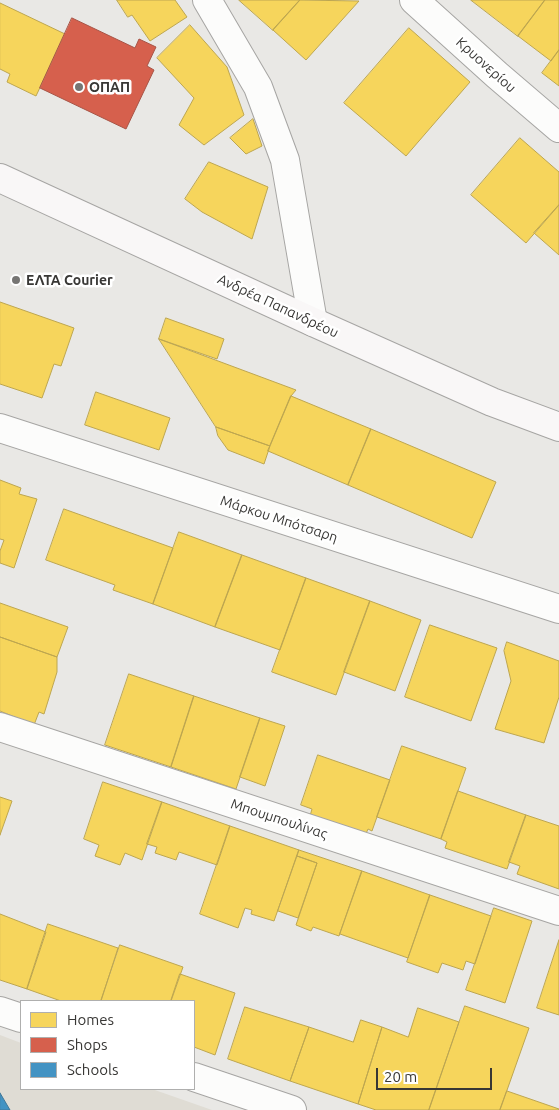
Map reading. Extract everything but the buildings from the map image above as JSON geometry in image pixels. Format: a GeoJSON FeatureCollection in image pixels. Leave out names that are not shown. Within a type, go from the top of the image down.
{"type":"FeatureCollection","features":[{"type":"Feature","properties":{"kind":"main road","name":"Ανδρέα Παπανδρέου"},"geometry":{"type":"LineString","coordinates":[[0,178],[492,402],[559,427]]}},
{"type":"Feature","properties":{"kind":"street"},"geometry":{"type":"LineString","coordinates":[[207,0],[258,87],[285,160],[313,322]]}},
{"type":"Feature","properties":{"kind":"street","name":"Κρυονερίου"},"geometry":{"type":"LineString","coordinates":[[414,0],[559,128]]}},
{"type":"Feature","properties":{"kind":"street","name":"Μάρκου Μπότσαρη"},"geometry":{"type":"LineString","coordinates":[[0,428],[559,609]]}},
{"type":"Feature","properties":{"kind":"street","name":"Μπουμπουλίνας"},"geometry":{"type":"LineString","coordinates":[[0,727],[559,911]]}},
{"type":"Feature","properties":{"kind":"street"},"geometry":{"type":"LineString","coordinates":[[0,1011],[20,1018]]}},
{"type":"Feature","properties":{"kind":"street"},"geometry":{"type":"LineString","coordinates":[[195,1076],[292,1110]]}},
{"type":"Feature","properties":{"kind":"shaded area"},"geometry":{"type":"Polygon","coordinates":[[[0,1035],[20,1043],[20,1090],[155,1090],[212,1110],[0,1110],[0,1035]]]}},
{"type":"Feature","properties":{"kind":"place","name":"ΟΠΑΠ"},"geometry":{"type":"Point","coordinates":[79,87]}},
{"type":"Feature","properties":{"kind":"place","name":"ΕΛΤΑ Courier"},"geometry":{"type":"Point","coordinates":[16,280]}}]}
